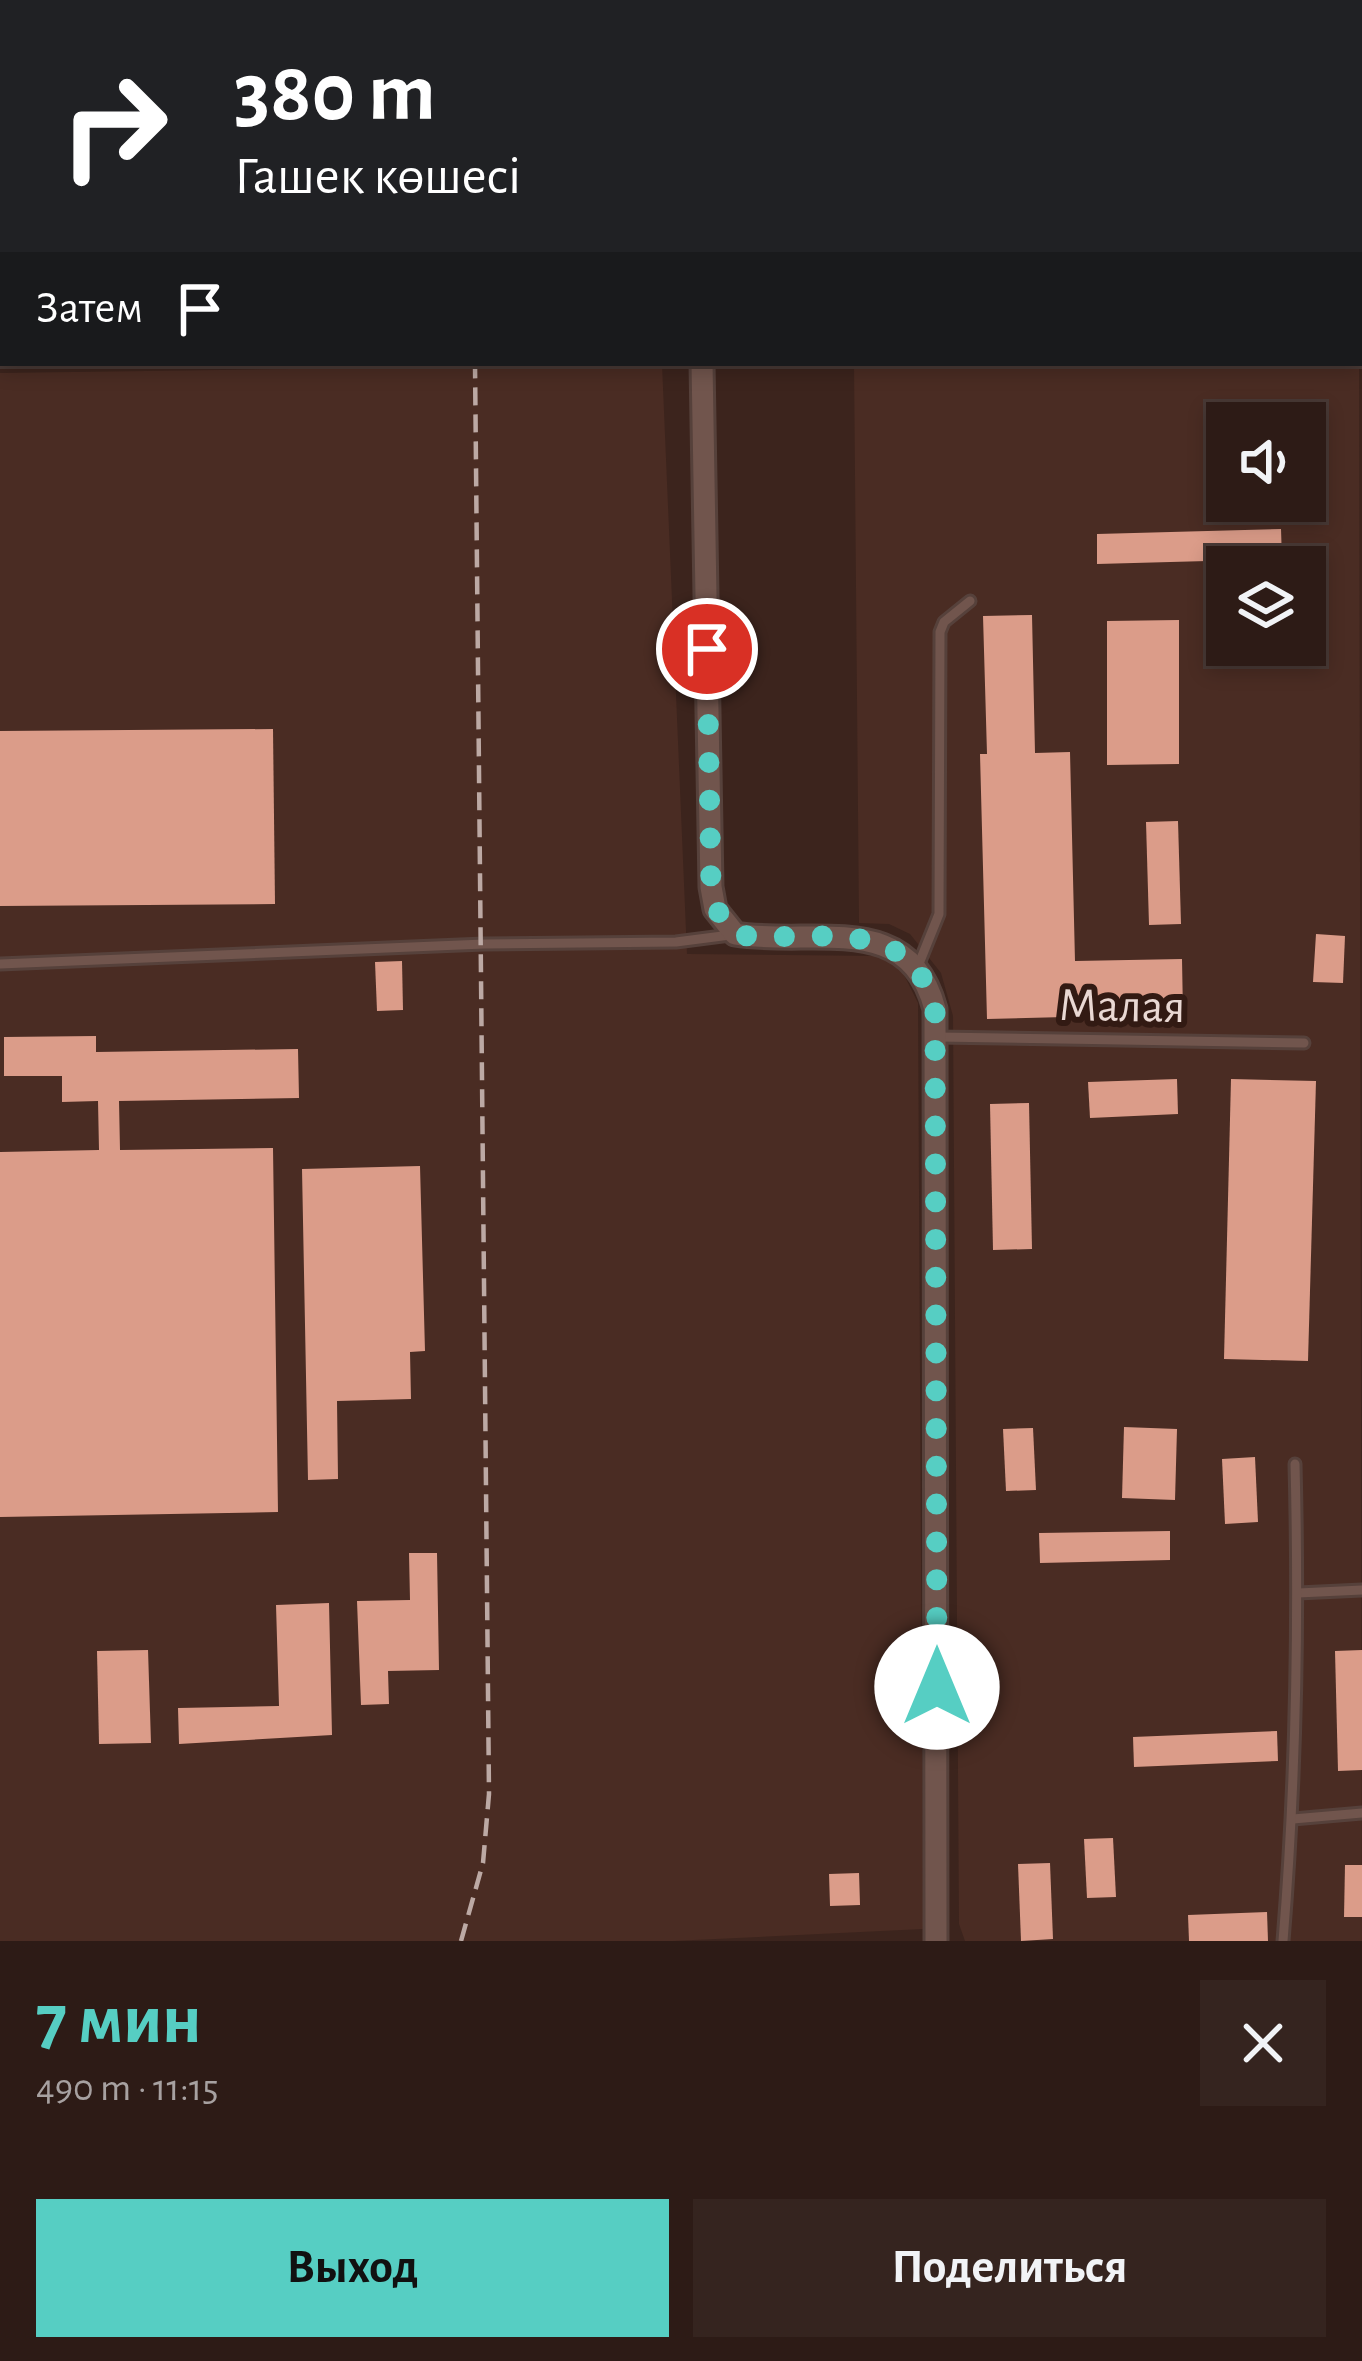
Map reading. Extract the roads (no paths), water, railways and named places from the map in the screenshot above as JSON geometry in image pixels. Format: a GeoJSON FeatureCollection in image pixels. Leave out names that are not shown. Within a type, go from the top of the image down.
{"type":"FeatureCollection","features":[{"type":"Feature","properties":{"kind":"street"},"geometry":{"type":"LineString","coordinates":[[702,366],[711,887],[716,909],[735,934],[863,939],[899,951],[918,966],[930,990],[938,1037],[936,1941]]}},
{"type":"Feature","properties":{"kind":"lane"},"geometry":{"type":"LineString","coordinates":[[918,966],[939,914],[940,632],[944,622],[970,601]]}},
{"type":"Feature","properties":{"kind":"lane"},"geometry":{"type":"LineString","coordinates":[[0,964],[484,944],[676,942],[735,934]]}},
{"type":"Feature","properties":{"kind":"lane","name":"Малая"},"geometry":{"type":"LineString","coordinates":[[938,1037],[1304,1043]]}},
{"type":"Feature","properties":{"kind":"lane"},"geometry":{"type":"LineString","coordinates":[[1283,1941],[1293,1820],[1298,1593],[1295,1464]]}},
{"type":"Feature","properties":{"kind":"lane"},"geometry":{"type":"LineString","coordinates":[[1298,1593],[1362,1590]]}},
{"type":"Feature","properties":{"kind":"lane"},"geometry":{"type":"LineString","coordinates":[[1293,1820],[1362,1814]]}},
{"type":"Feature","properties":{"kind":"railway"},"geometry":{"type":"LineString","coordinates":[[461,1941],[483,1863],[489,1794],[475,366]]}}]}
